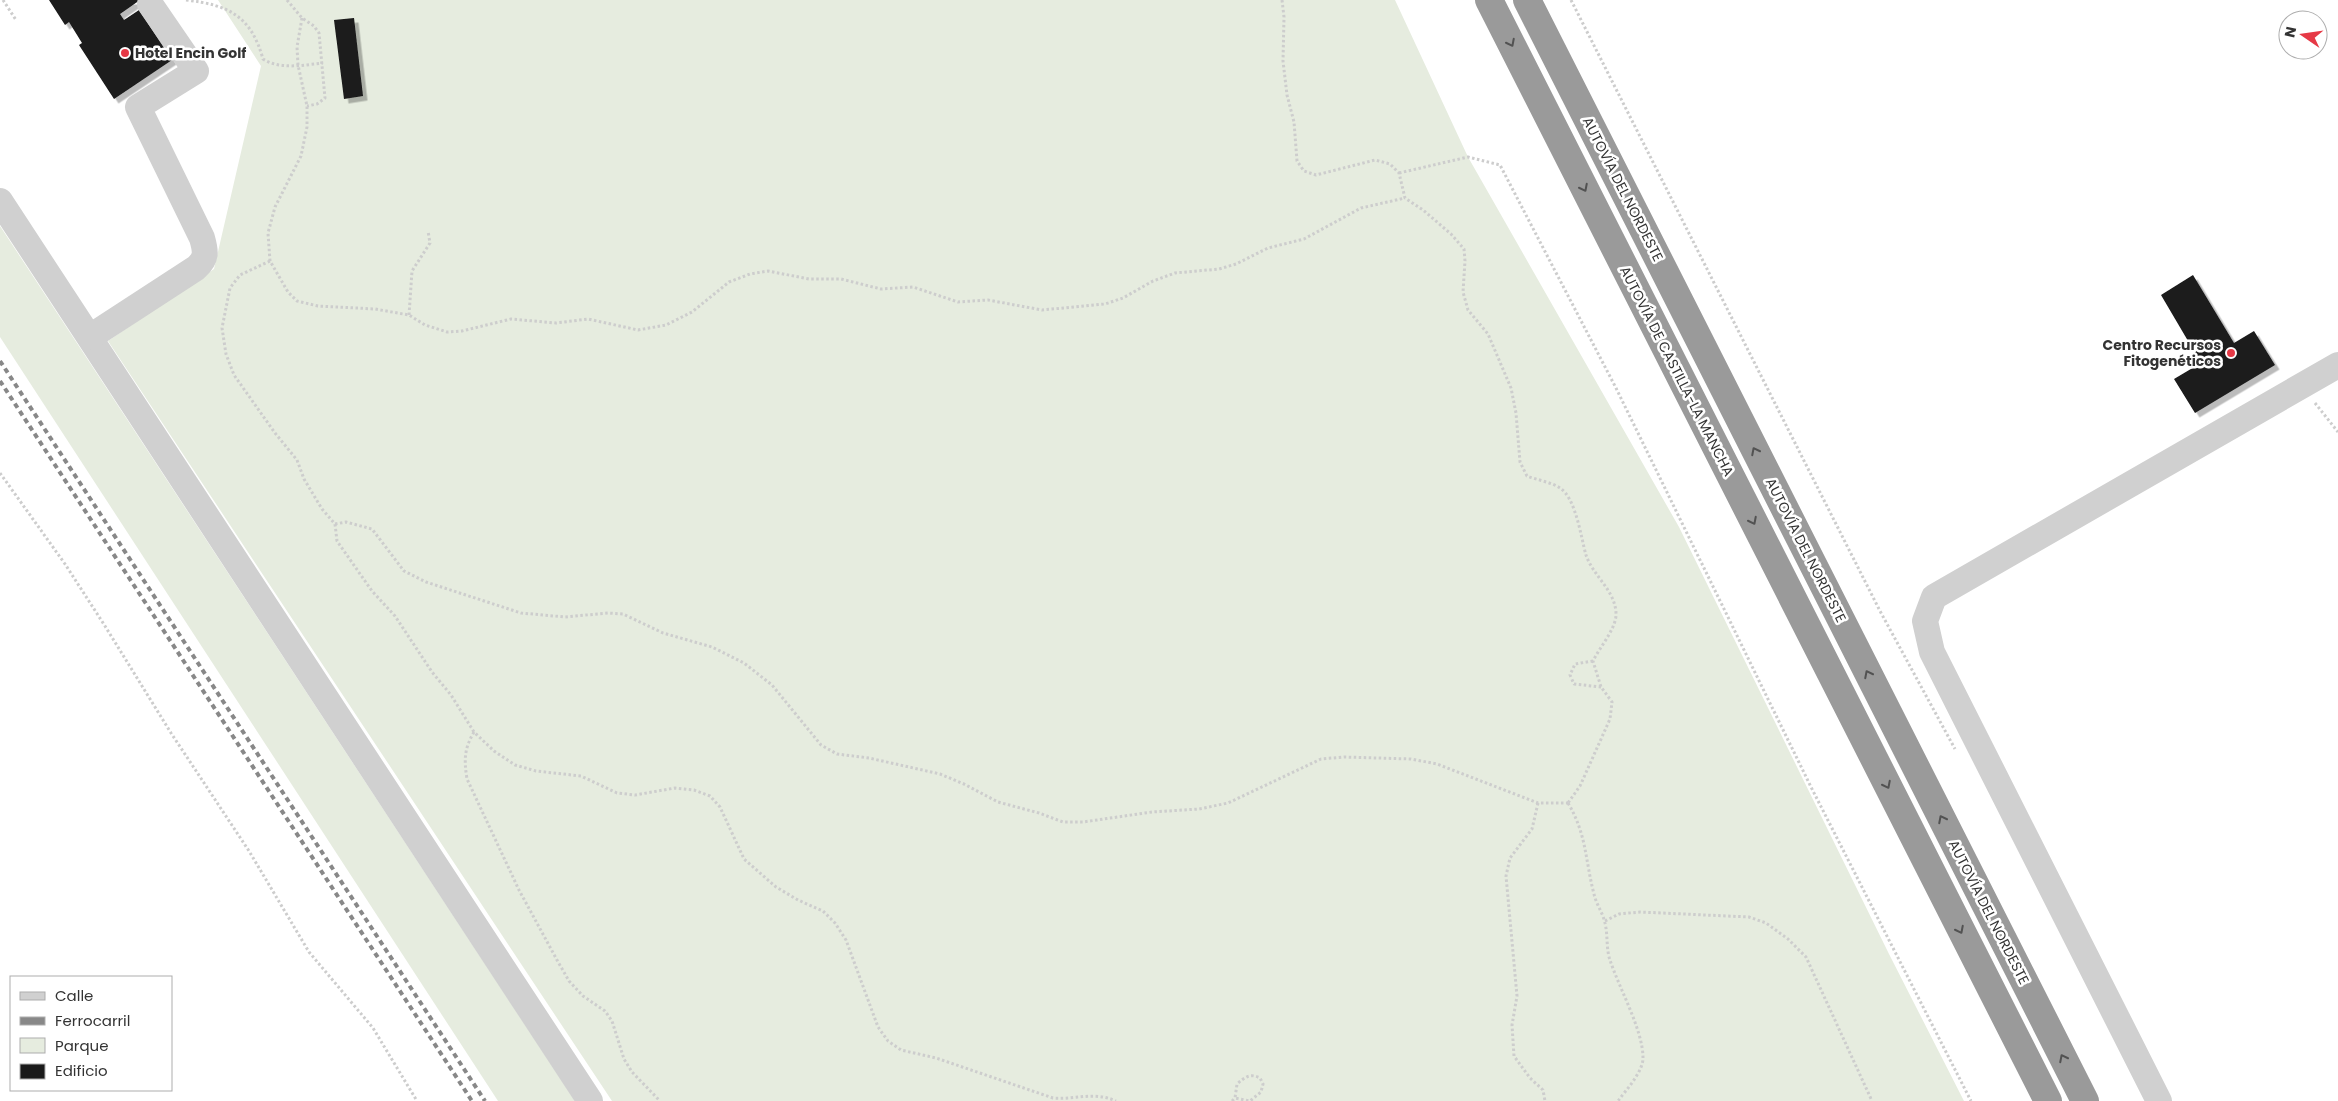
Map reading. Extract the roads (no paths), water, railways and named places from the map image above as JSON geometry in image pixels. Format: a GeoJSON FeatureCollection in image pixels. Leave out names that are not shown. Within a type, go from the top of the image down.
{"type":"FeatureCollection","features":[{"type":"Feature","properties":{"kind":"highway","name":"AUTOVÍA DE CASTILLA-LA MANCHA"},"geometry":{"type":"LineString","coordinates":[[1489,0],[2048,1101]]}},
{"type":"Feature","properties":{"kind":"highway","name":"AUTOVÍA DEL NORDESTE"},"geometry":{"type":"LineString","coordinates":[[1527,0],[2085,1101]]}},
{"type":"Feature","properties":{"kind":"street"},"geometry":{"type":"LineString","coordinates":[[90,337],[196,268],[205,260],[206,251],[202,238],[138,107],[196,71],[150,4]]}},
{"type":"Feature","properties":{"kind":"street"},"geometry":{"type":"LineString","coordinates":[[0,201],[590,1101]]}},
{"type":"Feature","properties":{"kind":"street"},"geometry":{"type":"LineString","coordinates":[[2159,1101],[1932,652],[1924,621],[1934,597],[2338,365]]}},
{"type":"Feature","properties":{"kind":"railway"},"geometry":{"type":"LineString","coordinates":[[0,361],[485,1101]]}},
{"type":"Feature","properties":{"kind":"railway"},"geometry":{"type":"LineString","coordinates":[[0,381],[472,1101]]}},
{"type":"Feature","properties":{"kind":"place","name":"Hotel Encin Golf"},"geometry":{"type":"Point","coordinates":[125,53]}},
{"type":"Feature","properties":{"kind":"place","name":"Centro Recursos Fitogenéticos"},"geometry":{"type":"Point","coordinates":[2231,353]}}]}
